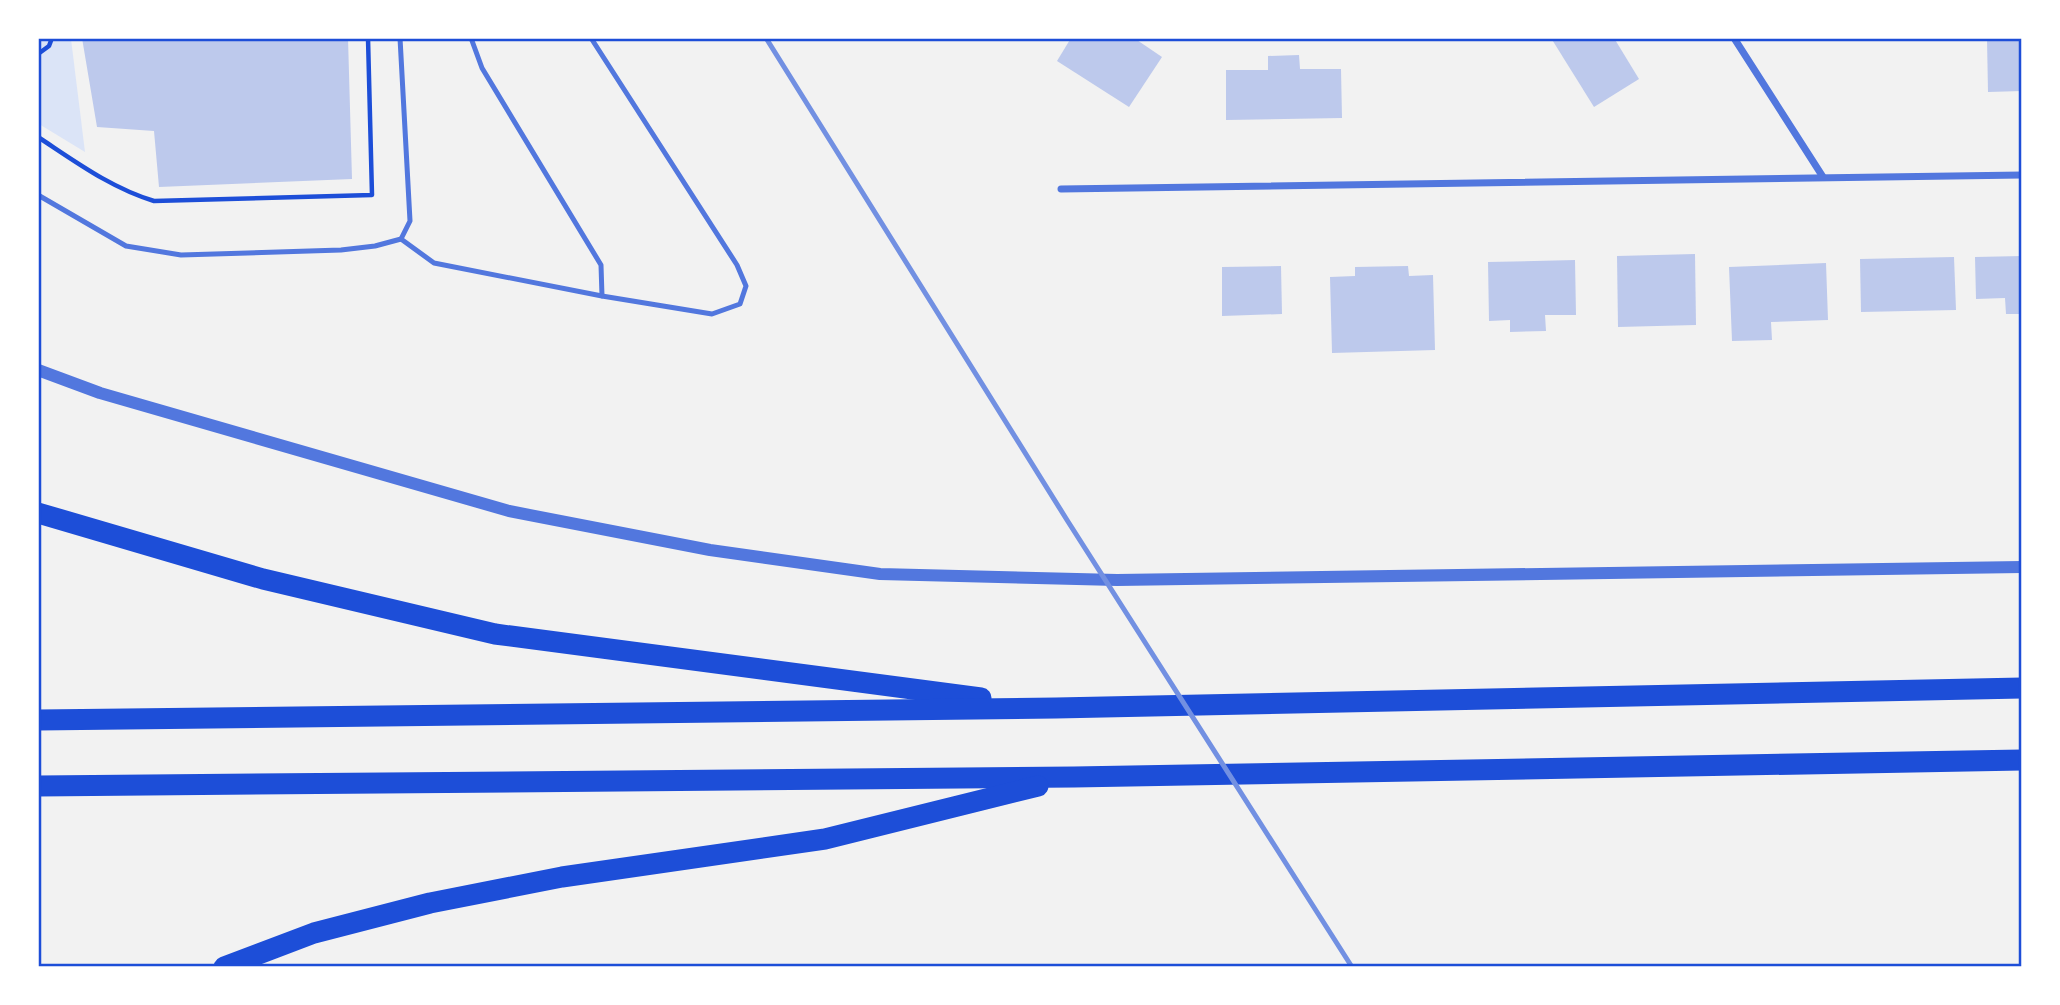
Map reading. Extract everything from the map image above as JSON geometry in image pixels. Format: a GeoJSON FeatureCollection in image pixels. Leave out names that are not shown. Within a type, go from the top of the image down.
{"type":"FeatureCollection","features":[{"type":"Feature","properties":{"kind":"highway"},"geometry":{"type":"LineString","coordinates":[[38,513],[263,579],[495,634],[1056,708]]}},
{"type":"Feature","properties":{"kind":"highway"},"geometry":{"type":"LineString","coordinates":[[38,720],[1056,708],[2021,688]]}},
{"type":"Feature","properties":{"kind":"highway"},"geometry":{"type":"LineString","coordinates":[[38,786],[1074,778],[2021,760]]}},
{"type":"Feature","properties":{"kind":"highway"},"geometry":{"type":"LineString","coordinates":[[224,967],[314,933],[430,903],[562,877],[825,839],[1074,778]]}},
{"type":"Feature","properties":{"kind":"street"},"geometry":{"type":"LineString","coordinates":[[1734,38],[1823,177]]}},
{"type":"Feature","properties":{"kind":"street"},"geometry":{"type":"LineString","coordinates":[[1061,189],[2021,175]]}},
{"type":"Feature","properties":{"kind":"street"},"geometry":{"type":"LineString","coordinates":[[38,370],[100,393],[509,511],[710,550],[880,574],[1117,580],[2021,567]]}},
{"type":"Feature","properties":{"kind":"lane"},"geometry":{"type":"LineString","coordinates":[[38,195],[126,246],[181,255],[341,250],[401,239],[410,221],[400,38]]}},
{"type":"Feature","properties":{"kind":"lane"},"geometry":{"type":"LineString","coordinates":[[471,38],[482,68],[601,265],[602,296]]}},
{"type":"Feature","properties":{"kind":"lane"},"geometry":{"type":"LineString","coordinates":[[401,239],[435,263],[602,296],[712,314],[740,304],[746,286],[737,265],[591,38]]}},
{"type":"Feature","properties":{"kind":"path"},"geometry":{"type":"LineString","coordinates":[[38,54],[49,46],[52,38]]}},
{"type":"Feature","properties":{"kind":"path"},"geometry":{"type":"LineString","coordinates":[[38,136],[107,183],[154,201],[372,195],[369,38]]}},
{"type":"Feature","properties":{"kind":"shaded area"},"geometry":{"type":"Polygon","coordinates":[[[38,39],[71,39],[85,152],[39,124],[38,39]]]}},
{"type":"Feature","properties":{"kind":"building"},"geometry":{"type":"Polygon","coordinates":[[[82,38],[348,38],[352,179],[159,187],[154,131],[97,127],[82,38]]]}},
{"type":"Feature","properties":{"kind":"building"},"geometry":{"type":"Polygon","coordinates":[[[1071,38],[1134,38],[1162,57],[1129,107],[1057,61],[1071,38]]]}},
{"type":"Feature","properties":{"kind":"building"},"geometry":{"type":"Polygon","coordinates":[[[1551,38],[1614,38],[1639,79],[1594,107],[1551,38]]]}},
{"type":"Feature","properties":{"kind":"building"},"geometry":{"type":"Polygon","coordinates":[[[2022,38],[2022,91],[1988,92],[1987,39],[2022,38]]]}},
{"type":"Feature","properties":{"kind":"building"},"geometry":{"type":"Polygon","coordinates":[[[1299,55],[1300,69],[1341,69],[1342,118],[1226,120],[1226,70],[1268,70],[1268,56],[1299,55]]]}},
{"type":"Feature","properties":{"kind":"building"},"geometry":{"type":"Polygon","coordinates":[[[1695,254],[1696,325],[1618,327],[1617,256],[1695,254]]]}},
{"type":"Feature","properties":{"kind":"building"},"geometry":{"type":"Polygon","coordinates":[[[2022,256],[2022,314],[2006,314],[2005,298],[1976,299],[1975,257],[2022,256]]]}},
{"type":"Feature","properties":{"kind":"building"},"geometry":{"type":"Polygon","coordinates":[[[1954,257],[1956,310],[1861,312],[1860,259],[1954,257]]]}},
{"type":"Feature","properties":{"kind":"building"},"geometry":{"type":"Polygon","coordinates":[[[1575,260],[1576,315],[1545,315],[1546,331],[1510,332],[1510,320],[1489,321],[1488,262],[1575,260]]]}},
{"type":"Feature","properties":{"kind":"building"},"geometry":{"type":"Polygon","coordinates":[[[1826,263],[1828,320],[1771,322],[1772,340],[1732,341],[1729,267],[1826,263]]]}},
{"type":"Feature","properties":{"kind":"building"},"geometry":{"type":"Polygon","coordinates":[[[1281,266],[1282,314],[1222,316],[1222,267],[1281,266]]]}},
{"type":"Feature","properties":{"kind":"building"},"geometry":{"type":"Polygon","coordinates":[[[1408,266],[1409,276],[1433,275],[1435,350],[1332,353],[1330,277],[1355,276],[1355,267],[1408,266]]]}},
{"type":"Feature","properties":{"kind":"railway"},"geometry":{"type":"LineString","coordinates":[[766,38],[1067,520],[1352,967]]}}]}
